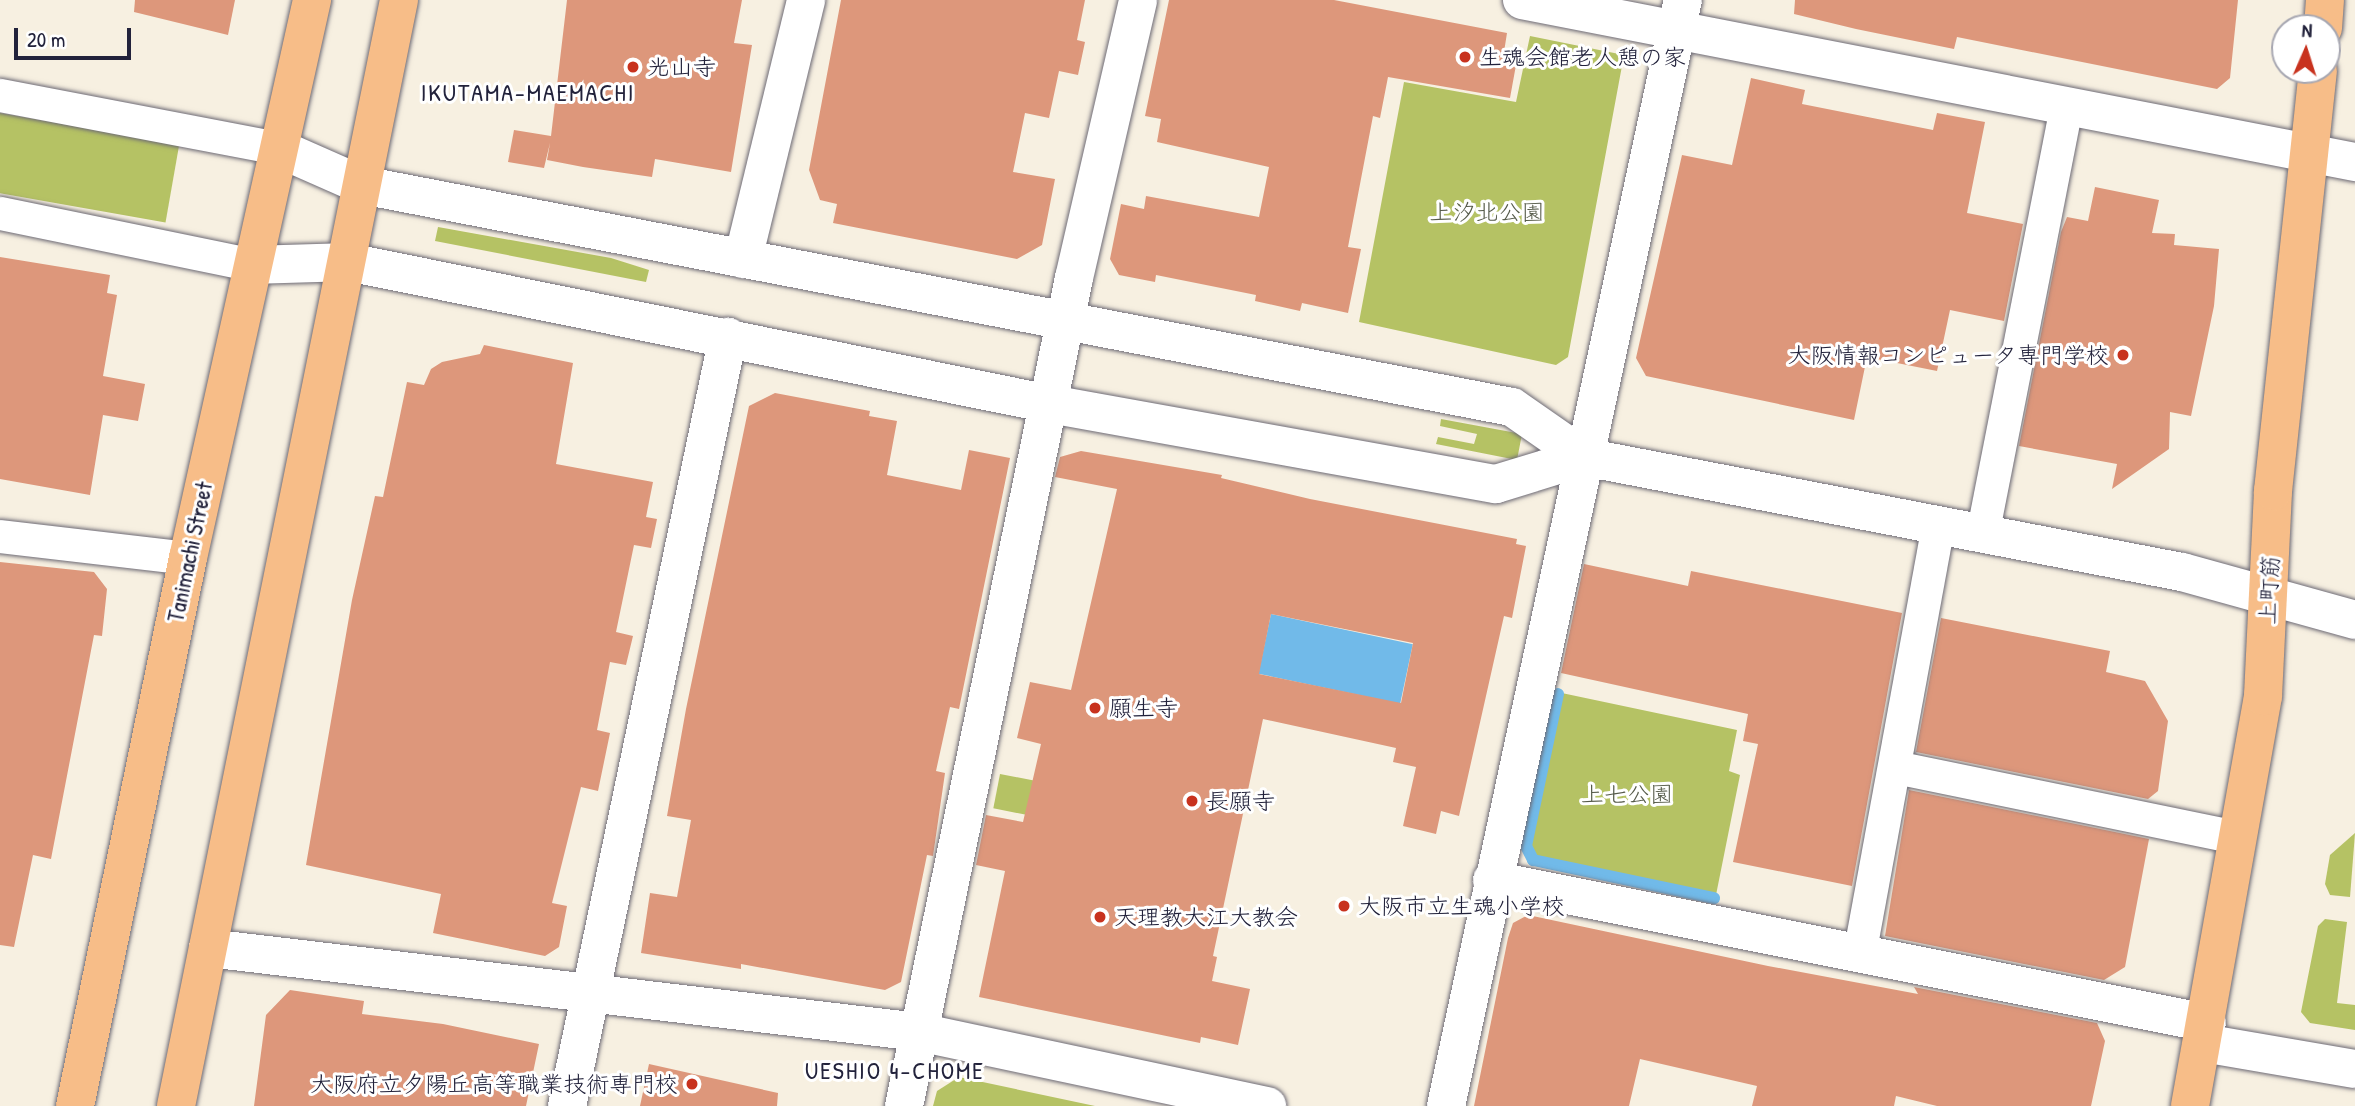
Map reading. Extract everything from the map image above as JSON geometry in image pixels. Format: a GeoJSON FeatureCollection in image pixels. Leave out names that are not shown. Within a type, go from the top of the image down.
{"type":"FeatureCollection","features":[{"type":"Feature","properties":{"kind":"main road","name":"Tanimachi Street"},"geometry":{"type":"LineString","coordinates":[[75,1106],[188,558],[312,0]]}},
{"type":"Feature","properties":{"kind":"main road"},"geometry":{"type":"LineString","coordinates":[[176,1106],[399,0]]}},
{"type":"Feature","properties":{"kind":"main road","name":"上町筋"},"geometry":{"type":"LineString","coordinates":[[2190,1106],[2263,696],[2273,491],[2316,84]]}},
{"type":"Feature","properties":{"kind":"street"},"geometry":{"type":"LineString","coordinates":[[743,259],[806,0]]}},
{"type":"Feature","properties":{"kind":"street"},"geometry":{"type":"LineString","coordinates":[[904,1106],[1065,321],[1138,0]]}},
{"type":"Feature","properties":{"kind":"street"},"geometry":{"type":"LineString","coordinates":[[1522,0],[1679,15],[2066,105],[2355,162]]}},
{"type":"Feature","properties":{"kind":"street"},"geometry":{"type":"LineString","coordinates":[[1446,1106],[1492,880],[1679,15]]}},
{"type":"Feature","properties":{"kind":"street"},"geometry":{"type":"LineString","coordinates":[[0,95],[278,148],[362,185],[1513,407],[1584,457],[2182,572],[2355,620]]}},
{"type":"Feature","properties":{"kind":"street"},"geometry":{"type":"LineString","coordinates":[[1983,535],[2066,105]]}},
{"type":"Feature","properties":{"kind":"street"},"geometry":{"type":"LineString","coordinates":[[0,213],[253,265],[348,262],[1050,404],[1496,484],[1584,457]]}},
{"type":"Feature","properties":{"kind":"street"},"geometry":{"type":"LineString","coordinates":[[567,1106],[728,337]]}},
{"type":"Feature","properties":{"kind":"street"},"geometry":{"type":"LineString","coordinates":[[1859,955],[1938,526]]}},
{"type":"Feature","properties":{"kind":"street"},"geometry":{"type":"LineString","coordinates":[[0,536],[188,558]]}},
{"type":"Feature","properties":{"kind":"street"},"geometry":{"type":"LineString","coordinates":[[1895,767],[2237,837]]}},
{"type":"Feature","properties":{"kind":"street"},"geometry":{"type":"LineString","coordinates":[[1492,880],[1859,955],[2355,1069]]}},
{"type":"Feature","properties":{"kind":"street"},"geometry":{"type":"LineString","coordinates":[[208,948],[919,1032],[1267,1106]]}},
{"type":"Feature","properties":{"kind":"green space","name":"上汐北公園"},"geometry":{"type":"Polygon","coordinates":[[[1530,36],[1624,55],[1568,357],[1556,365],[1359,322],[1404,82],[1516,102],[1530,36]]]}},
{"type":"Feature","properties":{"kind":"green space"},"geometry":{"type":"Polygon","coordinates":[[[0,113],[179,145],[166,222],[0,193],[0,113]]]}},
{"type":"Feature","properties":{"kind":"green space"},"geometry":{"type":"Polygon","coordinates":[[[438,227],[611,258],[649,270],[646,282],[435,241],[438,227]]]}},
{"type":"Feature","properties":{"kind":"green space"},"geometry":{"type":"Polygon","coordinates":[[[1441,419],[1522,434],[1517,460],[1436,444],[1438,437],[1474,444],[1477,434],[1440,426],[1441,419]]]}},
{"type":"Feature","properties":{"kind":"green space","name":"上七公園"},"geometry":{"type":"Polygon","coordinates":[[[1557,692],[1737,730],[1729,771],[1740,775],[1715,900],[1532,862],[1525,847],[1557,692]]]}},
{"type":"Feature","properties":{"kind":"green space"},"geometry":{"type":"Polygon","coordinates":[[[1000,774],[1130,799],[1123,834],[993,808],[1000,774]]]}},
{"type":"Feature","properties":{"kind":"green space"},"geometry":{"type":"Polygon","coordinates":[[[2355,833],[2350,897],[2330,895],[2325,884],[2330,855],[2355,833]]]}},
{"type":"Feature","properties":{"kind":"green space"},"geometry":{"type":"Polygon","coordinates":[[[2325,919],[2347,922],[2337,1003],[2355,1005],[2355,1030],[2310,1023],[2301,1012],[2318,926],[2325,919]]]}},
{"type":"Feature","properties":{"kind":"green space"},"geometry":{"type":"Polygon","coordinates":[[[959,1077],[1095,1106],[933,1106],[937,1091],[959,1077]]]}},
{"type":"Feature","properties":{"kind":"water"},"geometry":{"type":"Polygon","coordinates":[[[1271,614],[1413,644],[1400,704],[1258,674],[1271,614]]]}},
{"type":"Feature","properties":{"kind":"building"},"geometry":{"type":"Polygon","coordinates":[[[135,0],[235,0],[228,35],[134,12],[135,0]]]}},
{"type":"Feature","properties":{"kind":"building"},"geometry":{"type":"Polygon","coordinates":[[[567,0],[742,0],[734,43],[752,45],[731,172],[655,159],[652,177],[583,167],[547,160],[550,143],[544,168],[508,162],[514,130],[551,136],[567,0]]]}},
{"type":"Feature","properties":{"kind":"building"},"geometry":{"type":"Polygon","coordinates":[[[841,0],[1085,0],[1077,40],[1085,42],[1078,75],[1059,71],[1049,118],[1025,113],[1013,172],[1055,179],[1042,245],[1017,259],[833,223],[837,204],[820,200],[809,170],[841,0]]]}},
{"type":"Feature","properties":{"kind":"building"},"geometry":{"type":"Polygon","coordinates":[[[1169,0],[1334,0],[1507,33],[1504,52],[1518,54],[1510,98],[1388,77],[1380,118],[1373,116],[1348,247],[1361,249],[1348,313],[1302,303],[1300,311],[1255,301],[1256,295],[1156,275],[1155,282],[1119,275],[1110,259],[1121,204],[1144,209],[1146,196],[1259,217],[1269,167],[1157,142],[1161,119],[1145,116],[1169,0]]]}},
{"type":"Feature","properties":{"kind":"building"},"geometry":{"type":"Polygon","coordinates":[[[1795,0],[2238,0],[2230,78],[2217,89],[1957,37],[1954,49],[1856,29],[1794,14],[1795,0]]]}},
{"type":"Feature","properties":{"kind":"building"},"geometry":{"type":"Polygon","coordinates":[[[1751,78],[1805,90],[1802,104],[1933,130],[1937,113],[1985,122],[1967,213],[2023,224],[2004,321],[1950,310],[1937,371],[1867,357],[1854,420],[1646,376],[1636,358],[1682,155],[1732,165],[1751,78]]]}},
{"type":"Feature","properties":{"kind":"building","name":"大阪情報コンピュータ専門学校"},"geometry":{"type":"Polygon","coordinates":[[[2095,187],[2159,200],[2152,233],[2175,234],[2174,245],[2219,249],[2214,306],[2191,416],[2170,412],[2169,449],[2112,489],[2117,464],[2019,446],[2061,232],[2067,217],[2088,221],[2095,187]]]}},
{"type":"Feature","properties":{"kind":"building"},"geometry":{"type":"Polygon","coordinates":[[[0,257],[110,275],[107,293],[117,295],[103,376],[145,384],[138,421],[103,415],[90,495],[0,479],[0,257]]]}},
{"type":"Feature","properties":{"kind":"building"},"geometry":{"type":"Polygon","coordinates":[[[484,345],[573,363],[556,464],[653,482],[646,517],[657,519],[651,548],[634,545],[616,632],[633,636],[626,665],[610,662],[597,730],[610,733],[598,791],[581,787],[552,903],[567,906],[559,947],[545,956],[433,933],[441,894],[306,865],[352,600],[375,496],[383,497],[407,382],[424,385],[431,369],[442,362],[480,354],[484,345]]]}},
{"type":"Feature","properties":{"kind":"building"},"geometry":{"type":"Polygon","coordinates":[[[775,393],[870,411],[869,416],[897,421],[887,475],[961,490],[969,450],[1010,458],[959,709],[950,707],[936,771],[945,773],[933,856],[927,855],[901,982],[885,990],[741,964],[741,969],[641,953],[650,893],[677,897],[691,820],[667,816],[686,709],[749,406],[775,393]]]}},
{"type":"Feature","properties":{"kind":"building"},"geometry":{"type":"Polygon","coordinates":[[[1081,451],[1222,475],[1221,478],[1310,499],[1517,539],[1516,544],[1526,546],[1512,618],[1504,616],[1459,816],[1441,811],[1436,834],[1403,826],[1416,767],[1393,762],[1396,748],[1263,719],[1213,956],[1217,957],[1212,981],[1250,989],[1238,1045],[1201,1037],[1200,1043],[979,997],[1005,871],[976,865],[986,815],[1023,822],[1041,744],[1017,738],[1030,682],[1071,690],[1117,489],[1055,477],[1060,457],[1081,451]],[[1271,614],[1259,674],[1401,703],[1413,643],[1271,614]]]}},
{"type":"Feature","properties":{"kind":"building"},"geometry":{"type":"Polygon","coordinates":[[[0,562],[94,572],[107,589],[102,636],[94,635],[51,859],[33,855],[14,947],[0,945],[0,562]]]}},
{"type":"Feature","properties":{"kind":"building"},"geometry":{"type":"Polygon","coordinates":[[[1584,564],[1688,586],[1691,571],[1902,613],[1852,886],[1733,862],[1758,744],[1743,741],[1748,714],[1561,673],[1584,564]]]}},
{"type":"Feature","properties":{"kind":"building"},"geometry":{"type":"Polygon","coordinates":[[[1941,618],[2110,651],[2106,672],[2145,681],[2168,721],[2158,791],[2148,799],[1916,752],[1941,618]]]}},
{"type":"Feature","properties":{"kind":"building"},"geometry":{"type":"Polygon","coordinates":[[[1909,790],[2149,839],[2125,967],[2104,980],[1885,936],[1909,790]]]}},
{"type":"Feature","properties":{"kind":"building"},"geometry":{"type":"Polygon","coordinates":[[[1528,915],[1768,966],[1918,994],[1914,987],[2097,1023],[2105,1041],[2091,1106],[1937,1106],[1896,1096],[1894,1106],[1752,1106],[1757,1086],[1640,1059],[1629,1106],[1474,1106],[1508,938],[1513,923],[1528,915]]]}},
{"type":"Feature","properties":{"kind":"building"},"geometry":{"type":"Polygon","coordinates":[[[290,990],[364,1001],[362,1014],[443,1024],[539,1044],[526,1106],[254,1106],[266,1015],[290,990]]]}},
{"type":"Feature","properties":{"kind":"building","name":"大阪府立夕陽丘高等職業技術専門校"},"geometry":{"type":"Polygon","coordinates":[[[649,1064],[778,1093],[777,1106],[640,1106],[649,1064]]]}},
{"type":"Feature","properties":{"kind":"waterway"},"geometry":{"type":"LineString","coordinates":[[1558,694],[1526,846],[1533,860],[1714,898]]}},
{"type":"Feature","properties":{"kind":"place","name":"生魂会館老人憩の家"},"geometry":{"type":"Point","coordinates":[1465,57]}},
{"type":"Feature","properties":{"kind":"place","name":"光山寺"},"geometry":{"type":"Point","coordinates":[633,67]}},
{"type":"Feature","properties":{"kind":"place","name":"大阪情報コンピュータ専門学校"},"geometry":{"type":"Point","coordinates":[2123,355]}},
{"type":"Feature","properties":{"kind":"place","name":"願生寺"},"geometry":{"type":"Point","coordinates":[1095,708]}},
{"type":"Feature","properties":{"kind":"place","name":"長願寺"},"geometry":{"type":"Point","coordinates":[1192,801]}},
{"type":"Feature","properties":{"kind":"place","name":"大阪市立生魂小学校"},"geometry":{"type":"Point","coordinates":[1344,906]}},
{"type":"Feature","properties":{"kind":"place","name":"天理教大江大教会"},"geometry":{"type":"Point","coordinates":[1100,917]}},
{"type":"Feature","properties":{"kind":"place","name":"大阪府立夕陽丘高等職業技術専門校"},"geometry":{"type":"Point","coordinates":[692,1084]}},
{"type":"Feature","properties":{"kind":"district","name":"IKUTAMA-MAEMACHI"},"geometry":{"type":"Point","coordinates":[528,93]}},
{"type":"Feature","properties":{"kind":"district","name":"UESHIO 4-CHOME"},"geometry":{"type":"Point","coordinates":[895,1071]}}]}
